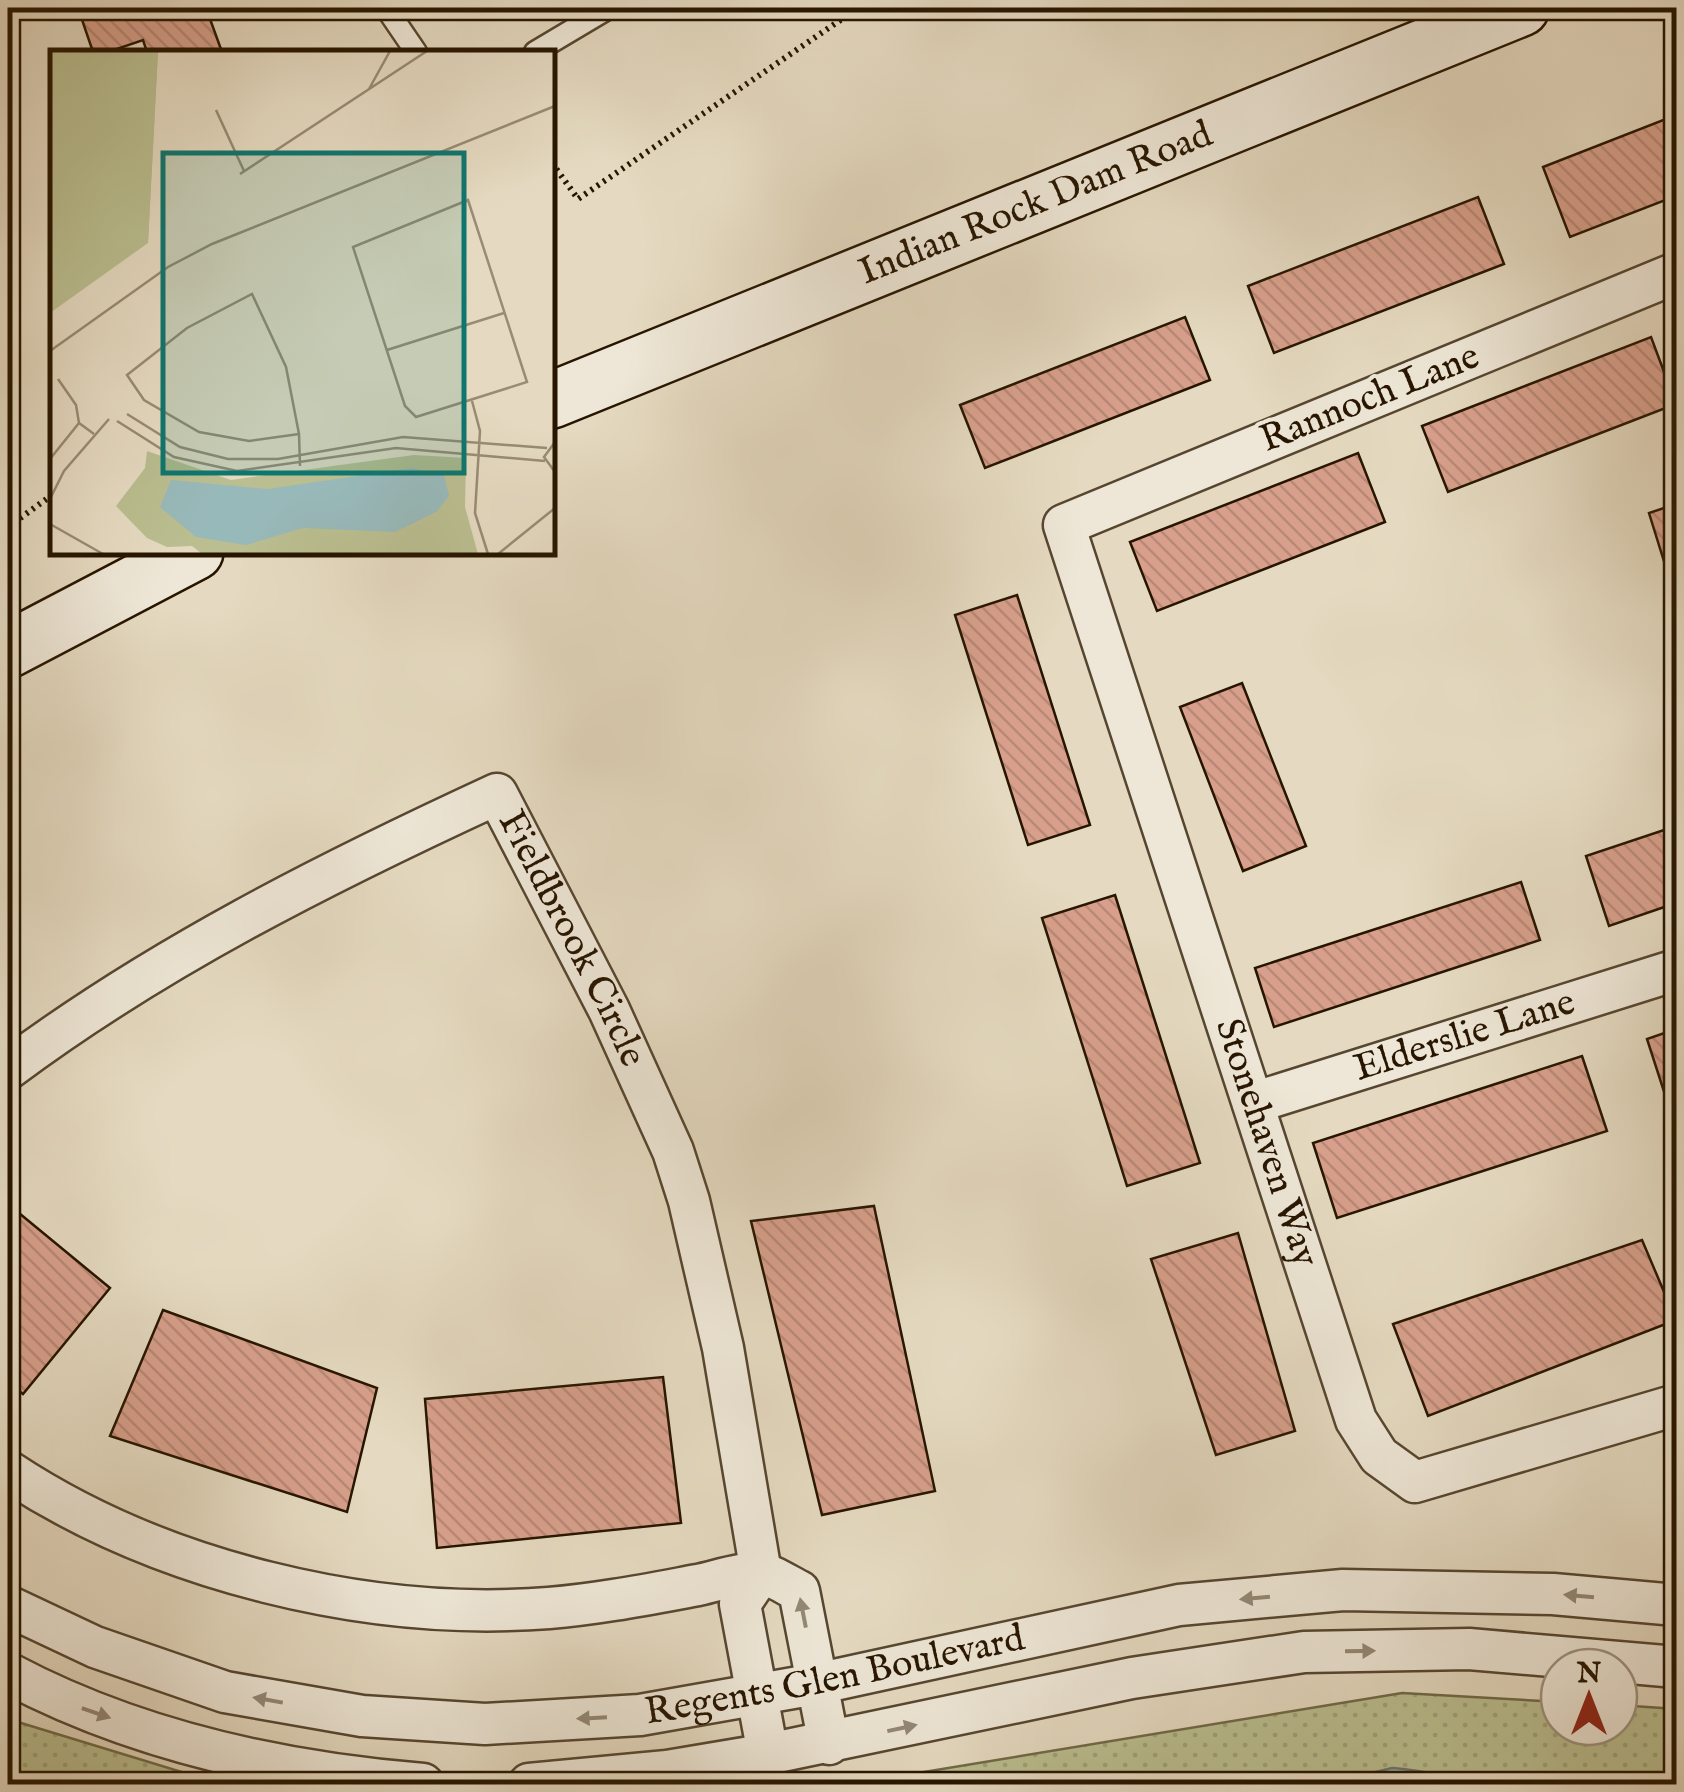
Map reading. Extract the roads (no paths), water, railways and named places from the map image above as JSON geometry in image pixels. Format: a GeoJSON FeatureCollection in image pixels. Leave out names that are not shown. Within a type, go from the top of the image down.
{"type":"FeatureCollection","features":[{"type":"Feature","properties":{"kind":"street","name":"Indian Rock Dam Road"},"geometry":{"type":"LineString","coordinates":[[555,399],[1521,8]]}},
{"type":"Feature","properties":{"kind":"street","name":"Rannoch Lane"},"geometry":{"type":"LineString","coordinates":[[1064,526],[1676,273]]}},
{"type":"Feature","properties":{"kind":"street","name":"Stonehaven Way"},"geometry":{"type":"LineString","coordinates":[[1064,526],[1356,1420],[1379,1456],[1415,1482],[1676,1405]]}},
{"type":"Feature","properties":{"kind":"street"},"geometry":{"type":"LineString","coordinates":[[8,650],[189,555]]}},
{"type":"Feature","properties":{"kind":"street","name":"Fieldbrook Circle"},"geometry":{"type":"LineString","coordinates":[[8,1070],[135,984],[252,915],[318,879],[497,794],[617,1026],[673,1151],[689,1201],[719,1330],[761,1573]]}},
{"type":"Feature","properties":{"kind":"street","name":"Elderslie Lane"},"geometry":{"type":"LineString","coordinates":[[1252,1103],[1676,970]]}},
{"type":"Feature","properties":{"kind":"street"},"geometry":{"type":"LineString","coordinates":[[8,1471],[110,1528],[202,1565],[394,1605],[481,1612],[551,1608],[761,1573],[799,1592],[828,1744]]}},
{"type":"Feature","properties":{"kind":"street"},"geometry":{"type":"LineString","coordinates":[[761,1573],[740,1604],[768,1754]]}},
{"type":"Feature","properties":{"kind":"street","name":"Regents Glen Boulevard"},"geometry":{"type":"LineString","coordinates":[[8,1606],[96,1648],[225,1692],[362,1716],[504,1723],[640,1715],[816,1684],[1197,1603],[1343,1590],[1553,1594],[1676,1605]]}},
{"type":"Feature","properties":{"kind":"street","name":"Regents Glen Boulevard"},"geometry":{"type":"LineString","coordinates":[[530,1784],[666,1771],[828,1744],[1132,1678],[1304,1652],[1469,1649],[1676,1667]]}},
{"type":"Feature","properties":{"kind":"street"},"geometry":{"type":"LineString","coordinates":[[8,1672],[62,1702],[194,1748],[335,1776],[423,1784]]}},
{"type":"Feature","properties":{"kind":"lane"},"geometry":{"type":"LineString","coordinates":[[386,8],[415,50]]}},
{"type":"Feature","properties":{"kind":"lane"},"geometry":{"type":"LineString","coordinates":[[539,50],[609,8]]}},
{"type":"Feature","properties":{"kind":"water"},"geometry":{"type":"Polygon","coordinates":[[[1392,1768],[1496,1780],[1514,1784],[1326,1784],[1392,1768]]]}}]}
